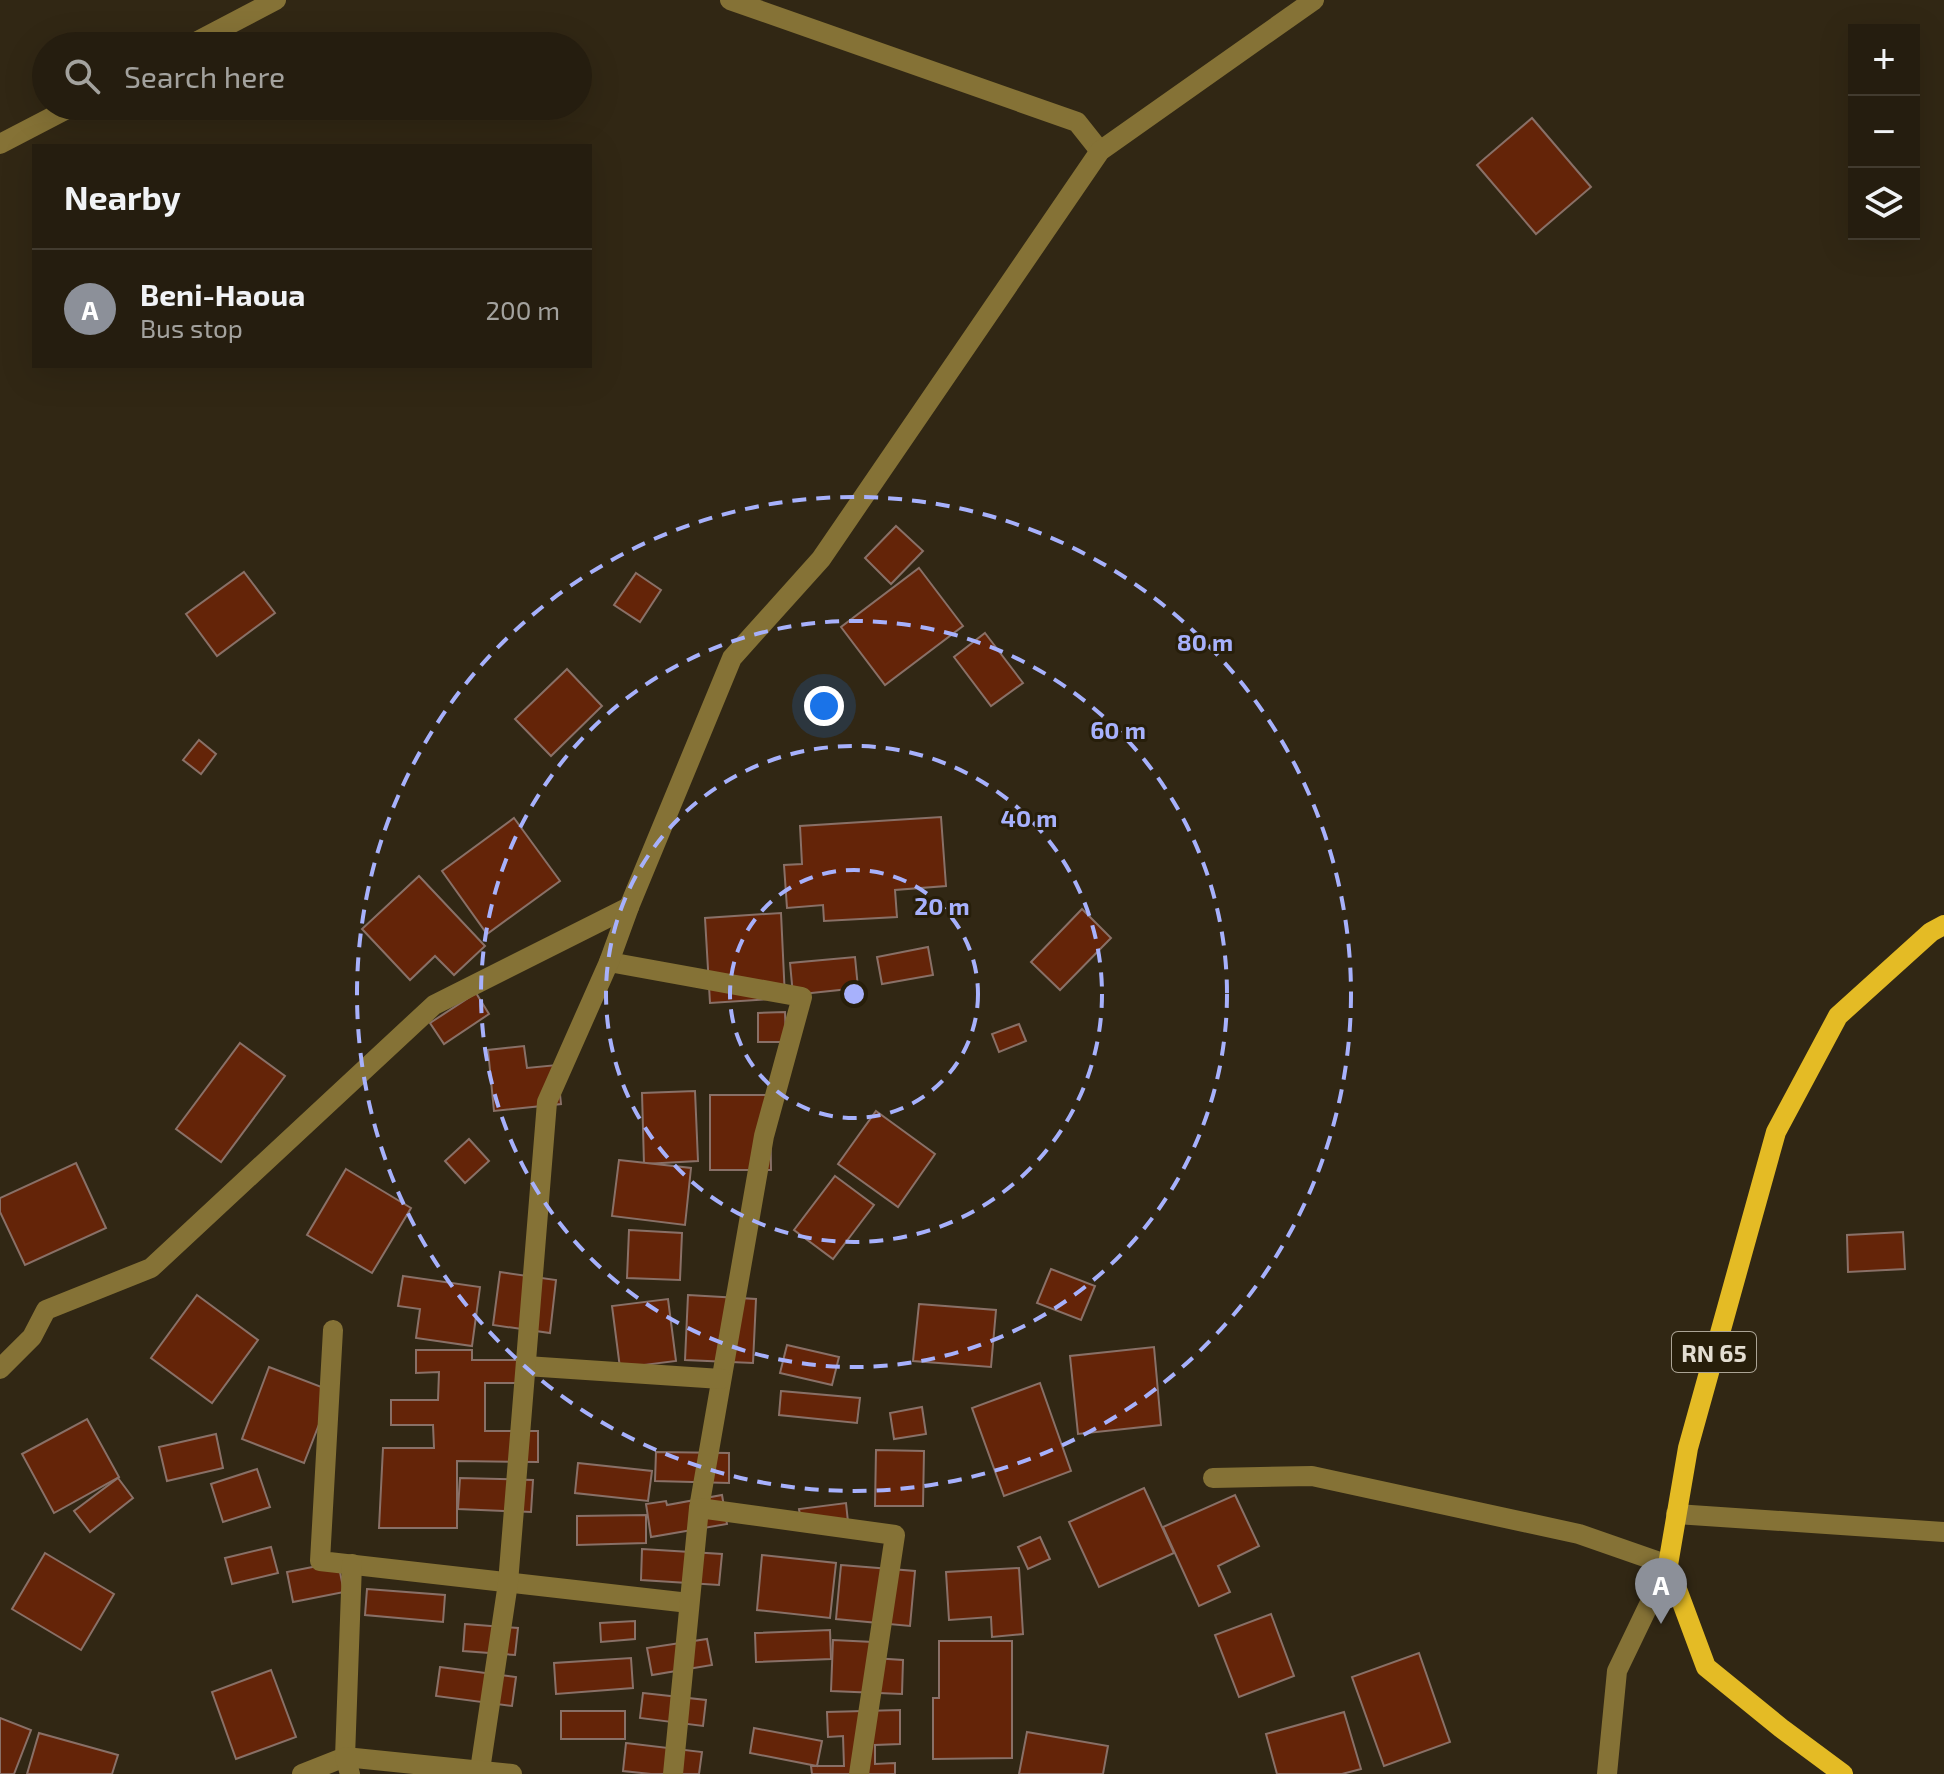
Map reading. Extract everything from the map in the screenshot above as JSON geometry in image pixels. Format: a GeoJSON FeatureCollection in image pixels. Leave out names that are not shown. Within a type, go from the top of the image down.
{"type":"FeatureCollection","features":[{"type":"Feature","properties":{"kind":"main road","name":"RN 65"},"geometry":{"type":"LineString","coordinates":[[1843,1774],[1706,1667],[1668,1565],[1688,1448],[1776,1132],[1838,1016],[1931,932],[1944,925]]}},
{"type":"Feature","properties":{"kind":"street"},"geometry":{"type":"LineString","coordinates":[[215,32],[276,0]]}},
{"type":"Feature","properties":{"kind":"street"},"geometry":{"type":"LineString","coordinates":[[730,0],[1077,122],[1100,151]]}},
{"type":"Feature","properties":{"kind":"street"},"geometry":{"type":"LineString","coordinates":[[480,1770],[508,1583],[547,1102],[609,962],[732,658],[821,559],[1100,151],[1314,0]]}},
{"type":"Feature","properties":{"kind":"street"},"geometry":{"type":"LineString","coordinates":[[0,144],[46,120]]}},
{"type":"Feature","properties":{"kind":"street"},"geometry":{"type":"LineString","coordinates":[[0,1369],[32,1337],[46,1310],[151,1268],[434,1005],[629,907]]}},
{"type":"Feature","properties":{"kind":"street"},"geometry":{"type":"LineString","coordinates":[[609,962],[802,997],[764,1136],[699,1508],[673,1774]]}},
{"type":"Feature","properties":{"kind":"street"},"geometry":{"type":"LineString","coordinates":[[333,1330],[320,1561],[689,1603]]}},
{"type":"Feature","properties":{"kind":"street"},"geometry":{"type":"LineString","coordinates":[[526,1366],[721,1379]]}},
{"type":"Feature","properties":{"kind":"street"},"geometry":{"type":"LineString","coordinates":[[1213,1478],[1312,1476],[1579,1534],[1668,1565],[1617,1671],[1607,1774]]}},
{"type":"Feature","properties":{"kind":"street"},"geometry":{"type":"LineString","coordinates":[[699,1508],[895,1535],[859,1774]]}},
{"type":"Feature","properties":{"kind":"street"},"geometry":{"type":"LineString","coordinates":[[1676,1514],[1944,1532]]}},
{"type":"Feature","properties":{"kind":"street"},"geometry":{"type":"LineString","coordinates":[[348,1766],[352,1564]]}},
{"type":"Feature","properties":{"kind":"street"},"geometry":{"type":"LineString","coordinates":[[302,1774],[348,1766],[480,1770],[512,1774]]}},
{"type":"Feature","properties":{"kind":"building"},"geometry":{"type":"Polygon","coordinates":[[[1532,118],[1591,187],[1536,234],[1477,165],[1532,118]]]}},
{"type":"Feature","properties":{"kind":"building"},"geometry":{"type":"Polygon","coordinates":[[[896,526],[923,551],[891,584],[865,558],[896,526]]]}},
{"type":"Feature","properties":{"kind":"building"},"geometry":{"type":"Polygon","coordinates":[[[919,568],[963,626],[885,685],[841,627],[919,568]]]}},
{"type":"Feature","properties":{"kind":"building"},"geometry":{"type":"Polygon","coordinates":[[[244,572],[275,613],[217,656],[186,614],[244,572]]]}},
{"type":"Feature","properties":{"kind":"building"},"geometry":{"type":"Polygon","coordinates":[[[636,573],[661,590],[640,622],[614,605],[636,573]]]}},
{"type":"Feature","properties":{"kind":"building"},"geometry":{"type":"Polygon","coordinates":[[[985,633],[1023,683],[991,706],[954,657],[985,633]]]}},
{"type":"Feature","properties":{"kind":"building"},"geometry":{"type":"Polygon","coordinates":[[[567,669],[602,706],[551,756],[515,719],[567,669]]]}},
{"type":"Feature","properties":{"kind":"building"},"geometry":{"type":"Polygon","coordinates":[[[199,740],[216,754],[201,774],[183,760],[199,740]]]}},
{"type":"Feature","properties":{"kind":"building"},"geometry":{"type":"Polygon","coordinates":[[[941,817],[946,886],[895,890],[897,917],[824,921],[823,905],[787,908],[784,865],[802,864],[800,826],[941,817]]]}},
{"type":"Feature","properties":{"kind":"building"},"geometry":{"type":"Polygon","coordinates":[[[514,818],[560,881],[487,934],[442,871],[514,818]]]}},
{"type":"Feature","properties":{"kind":"building"},"geometry":{"type":"Polygon","coordinates":[[[419,876],[485,946],[454,975],[435,956],[410,980],[362,929],[419,876]]]}},
{"type":"Feature","properties":{"kind":"building"},"geometry":{"type":"Polygon","coordinates":[[[1082,909],[1111,938],[1060,990],[1031,962],[1082,909]]]}},
{"type":"Feature","properties":{"kind":"building"},"geometry":{"type":"Polygon","coordinates":[[[781,913],[785,998],[710,1003],[705,918],[781,913]]]}},
{"type":"Feature","properties":{"kind":"building"},"geometry":{"type":"Polygon","coordinates":[[[928,947],[933,975],[882,984],[877,957],[928,947]]]}},
{"type":"Feature","properties":{"kind":"building"},"geometry":{"type":"Polygon","coordinates":[[[855,957],[858,988],[793,995],[790,963],[855,957]]]}},
{"type":"Feature","properties":{"kind":"building"},"geometry":{"type":"Polygon","coordinates":[[[476,993],[489,1014],[444,1044],[430,1023],[476,993]]]}},
{"type":"Feature","properties":{"kind":"building"},"geometry":{"type":"Polygon","coordinates":[[[785,1012],[786,1042],[758,1042],[758,1013],[785,1012]]]}},
{"type":"Feature","properties":{"kind":"building"},"geometry":{"type":"Polygon","coordinates":[[[1019,1024],[1026,1041],[999,1052],[992,1034],[1019,1024]]]}},
{"type":"Feature","properties":{"kind":"building"},"geometry":{"type":"Polygon","coordinates":[[[240,1043],[285,1076],[221,1162],[176,1129],[240,1043]]]}},
{"type":"Feature","properties":{"kind":"building"},"geometry":{"type":"Polygon","coordinates":[[[524,1046],[527,1068],[557,1065],[561,1104],[494,1111],[488,1050],[524,1046]]]}},
{"type":"Feature","properties":{"kind":"building"},"geometry":{"type":"Polygon","coordinates":[[[695,1091],[698,1161],[644,1164],[642,1093],[695,1091]]]}},
{"type":"Feature","properties":{"kind":"building"},"geometry":{"type":"Polygon","coordinates":[[[710,1095],[770,1095],[771,1170],[710,1170],[710,1095]]]}},
{"type":"Feature","properties":{"kind":"building"},"geometry":{"type":"Polygon","coordinates":[[[876,1111],[935,1154],[898,1207],[838,1164],[876,1111]]]}},
{"type":"Feature","properties":{"kind":"building"},"geometry":{"type":"Polygon","coordinates":[[[469,1139],[489,1161],[465,1183],[445,1161],[469,1139]]]}},
{"type":"Feature","properties":{"kind":"building"},"geometry":{"type":"Polygon","coordinates":[[[619,1160],[691,1168],[685,1225],[612,1216],[619,1160]]]}},
{"type":"Feature","properties":{"kind":"building"},"geometry":{"type":"Polygon","coordinates":[[[76,1163],[106,1228],[25,1265],[0,1212],[0,1198],[76,1163]]]}},
{"type":"Feature","properties":{"kind":"building"},"geometry":{"type":"Polygon","coordinates":[[[346,1169],[411,1208],[372,1273],[307,1235],[346,1169]]]}},
{"type":"Feature","properties":{"kind":"building"},"geometry":{"type":"Polygon","coordinates":[[[835,1176],[874,1205],[833,1259],[794,1230],[835,1176]]]}},
{"type":"Feature","properties":{"kind":"building"},"geometry":{"type":"Polygon","coordinates":[[[629,1230],[682,1233],[680,1280],[627,1278],[629,1230]]]}},
{"type":"Feature","properties":{"kind":"building"},"geometry":{"type":"Polygon","coordinates":[[[1903,1232],[1905,1269],[1848,1272],[1847,1235],[1903,1232]]]}},
{"type":"Feature","properties":{"kind":"building"},"geometry":{"type":"Polygon","coordinates":[[[1051,1269],[1095,1286],[1081,1320],[1037,1303],[1051,1269]]]}},
{"type":"Feature","properties":{"kind":"building"},"geometry":{"type":"Polygon","coordinates":[[[500,1272],[556,1280],[550,1333],[493,1325],[500,1272]]]}},
{"type":"Feature","properties":{"kind":"building"},"geometry":{"type":"Polygon","coordinates":[[[403,1276],[480,1287],[472,1346],[416,1338],[420,1309],[398,1306],[403,1276]]]}},
{"type":"Feature","properties":{"kind":"building"},"geometry":{"type":"Polygon","coordinates":[[[197,1295],[258,1340],[212,1403],[151,1358],[197,1295]]]}},
{"type":"Feature","properties":{"kind":"building"},"geometry":{"type":"Polygon","coordinates":[[[688,1295],[756,1299],[753,1363],[685,1360],[688,1295]]]}},
{"type":"Feature","properties":{"kind":"building"},"geometry":{"type":"Polygon","coordinates":[[[668,1299],[676,1361],[620,1368],[612,1306],[668,1299]]]}},
{"type":"Feature","properties":{"kind":"building"},"geometry":{"type":"Polygon","coordinates":[[[919,1304],[996,1310],[991,1367],[913,1361],[919,1304]]]}},
{"type":"Feature","properties":{"kind":"building"},"geometry":{"type":"Polygon","coordinates":[[[787,1345],[839,1357],[832,1385],[780,1373],[787,1345]]]}},
{"type":"Feature","properties":{"kind":"building"},"geometry":{"type":"Polygon","coordinates":[[[1154,1347],[1161,1425],[1078,1434],[1070,1356],[1154,1347]]]}},
{"type":"Feature","properties":{"kind":"building"},"geometry":{"type":"Polygon","coordinates":[[[416,1350],[472,1350],[472,1360],[520,1360],[520,1383],[485,1383],[485,1431],[538,1431],[538,1462],[457,1461],[457,1528],[379,1528],[383,1448],[434,1448],[433,1425],[391,1425],[391,1400],[438,1400],[439,1372],[416,1373],[416,1350]]]}},
{"type":"Feature","properties":{"kind":"building"},"geometry":{"type":"Polygon","coordinates":[[[269,1367],[332,1391],[304,1463],[242,1439],[269,1367]]]}},
{"type":"Feature","properties":{"kind":"building"},"geometry":{"type":"Polygon","coordinates":[[[1040,1383],[1071,1471],[1004,1496],[972,1408],[1040,1383]]]}},
{"type":"Feature","properties":{"kind":"building"},"geometry":{"type":"Polygon","coordinates":[[[781,1391],[860,1398],[857,1423],[779,1415],[781,1391]]]}},
{"type":"Feature","properties":{"kind":"building"},"geometry":{"type":"Polygon","coordinates":[[[922,1407],[926,1434],[894,1439],[890,1413],[922,1407]]]}},
{"type":"Feature","properties":{"kind":"building"},"geometry":{"type":"Polygon","coordinates":[[[87,1419],[119,1477],[54,1513],[22,1454],[87,1419]]]}},
{"type":"Feature","properties":{"kind":"building"},"geometry":{"type":"Polygon","coordinates":[[[216,1434],[223,1468],[167,1481],[159,1447],[216,1434]]]}},
{"type":"Feature","properties":{"kind":"building"},"geometry":{"type":"Polygon","coordinates":[[[876,1450],[924,1451],[923,1506],[875,1506],[876,1450]]]}},
{"type":"Feature","properties":{"kind":"building"},"geometry":{"type":"Polygon","coordinates":[[[656,1452],[729,1453],[729,1483],[655,1481],[656,1452]]]}},
{"type":"Feature","properties":{"kind":"building"},"geometry":{"type":"Polygon","coordinates":[[[578,1463],[652,1471],[648,1501],[575,1493],[578,1463]]]}},
{"type":"Feature","properties":{"kind":"building"},"geometry":{"type":"Polygon","coordinates":[[[257,1469],[270,1507],[223,1522],[211,1484],[257,1469]]]}},
{"type":"Feature","properties":{"kind":"building"},"geometry":{"type":"Polygon","coordinates":[[[118,1478],[133,1498],[90,1532],[74,1511],[118,1478]]]}},
{"type":"Feature","properties":{"kind":"building"},"geometry":{"type":"Polygon","coordinates":[[[460,1478],[533,1480],[531,1512],[458,1509],[460,1478]]]}},
{"type":"Feature","properties":{"kind":"building"},"geometry":{"type":"Polygon","coordinates":[[[1144,1488],[1174,1553],[1099,1587],[1069,1522],[1144,1488]]]}},
{"type":"Feature","properties":{"kind":"building"},"geometry":{"type":"Polygon","coordinates":[[[722,1495],[727,1524],[651,1537],[646,1504],[666,1501],[667,1505],[722,1495]]]}},
{"type":"Feature","properties":{"kind":"building"},"geometry":{"type":"Polygon","coordinates":[[[1235,1495],[1259,1546],[1218,1566],[1230,1592],[1199,1606],[1163,1527],[1235,1495]]]}},
{"type":"Feature","properties":{"kind":"building"},"geometry":{"type":"Polygon","coordinates":[[[846,1503],[848,1522],[802,1528],[799,1509],[846,1503]]]}},
{"type":"Feature","properties":{"kind":"building"},"geometry":{"type":"Polygon","coordinates":[[[646,1515],[646,1543],[577,1545],[577,1516],[646,1515]]]}},
{"type":"Feature","properties":{"kind":"building"},"geometry":{"type":"Polygon","coordinates":[[[1040,1537],[1050,1559],[1028,1569],[1018,1547],[1040,1537]]]}},
{"type":"Feature","properties":{"kind":"building"},"geometry":{"type":"Polygon","coordinates":[[[271,1547],[278,1573],[232,1584],[225,1558],[271,1547]]]}},
{"type":"Feature","properties":{"kind":"building"},"geometry":{"type":"Polygon","coordinates":[[[642,1549],[722,1554],[719,1585],[641,1580],[642,1549]]]}},
{"type":"Feature","properties":{"kind":"building"},"geometry":{"type":"Polygon","coordinates":[[[45,1553],[114,1594],[81,1650],[12,1609],[45,1553]]]}},
{"type":"Feature","properties":{"kind":"building"},"geometry":{"type":"Polygon","coordinates":[[[762,1555],[836,1563],[830,1618],[757,1610],[762,1555]]]}},
{"type":"Feature","properties":{"kind":"building"},"geometry":{"type":"Polygon","coordinates":[[[338,1562],[344,1592],[293,1602],[287,1572],[338,1562]]]}},
{"type":"Feature","properties":{"kind":"building"},"geometry":{"type":"Polygon","coordinates":[[[841,1565],[915,1571],[910,1626],[836,1619],[841,1565]]]}},
{"type":"Feature","properties":{"kind":"building"},"geometry":{"type":"Polygon","coordinates":[[[1019,1568],[1023,1634],[992,1637],[991,1617],[949,1620],[946,1572],[1019,1568]]]}},
{"type":"Feature","properties":{"kind":"building"},"geometry":{"type":"Polygon","coordinates":[[[367,1589],[445,1595],[443,1622],[365,1615],[367,1589]]]}},
{"type":"Feature","properties":{"kind":"building"},"geometry":{"type":"Polygon","coordinates":[[[1271,1614],[1294,1676],[1239,1697],[1215,1635],[1271,1614]]]}},
{"type":"Feature","properties":{"kind":"building"},"geometry":{"type":"Polygon","coordinates":[[[635,1621],[635,1639],[601,1642],[600,1623],[635,1621]]]}},
{"type":"Feature","properties":{"kind":"building"},"geometry":{"type":"Polygon","coordinates":[[[465,1624],[518,1628],[515,1655],[463,1651],[465,1624]]]}},
{"type":"Feature","properties":{"kind":"building"},"geometry":{"type":"Polygon","coordinates":[[[830,1630],[831,1659],[756,1662],[755,1633],[830,1630]]]}},
{"type":"Feature","properties":{"kind":"building"},"geometry":{"type":"Polygon","coordinates":[[[707,1639],[712,1665],[652,1675],[647,1648],[707,1639]]]}},
{"type":"Feature","properties":{"kind":"building"},"geometry":{"type":"Polygon","coordinates":[[[833,1640],[873,1642],[873,1658],[903,1660],[902,1694],[831,1691],[833,1640]]]}},
{"type":"Feature","properties":{"kind":"building"},"geometry":{"type":"Polygon","coordinates":[[[939,1641],[1012,1641],[1012,1758],[933,1759],[933,1698],[939,1698],[939,1641]]]}},
{"type":"Feature","properties":{"kind":"building"},"geometry":{"type":"Polygon","coordinates":[[[1419,1653],[1450,1742],[1384,1766],[1352,1677],[1419,1653]]]}},
{"type":"Feature","properties":{"kind":"building"},"geometry":{"type":"Polygon","coordinates":[[[631,1658],[633,1688],[556,1694],[554,1663],[631,1658]]]}},
{"type":"Feature","properties":{"kind":"building"},"geometry":{"type":"Polygon","coordinates":[[[440,1667],[516,1677],[512,1706],[436,1696],[440,1667]]]}},
{"type":"Feature","properties":{"kind":"building"},"geometry":{"type":"Polygon","coordinates":[[[271,1670],[296,1737],[236,1759],[212,1692],[271,1670]]]}},
{"type":"Feature","properties":{"kind":"building"},"geometry":{"type":"Polygon","coordinates":[[[643,1693],[706,1700],[703,1726],[640,1718],[643,1693]]]}},
{"type":"Feature","properties":{"kind":"building"},"geometry":{"type":"Polygon","coordinates":[[[900,1710],[900,1744],[875,1745],[875,1764],[895,1763],[895,1774],[812,1774],[811,1766],[844,1766],[843,1736],[828,1737],[827,1712],[900,1710]]]}},
{"type":"Feature","properties":{"kind":"building"},"geometry":{"type":"Polygon","coordinates":[[[561,1711],[625,1711],[625,1739],[561,1739],[561,1711]]]}},
{"type":"Feature","properties":{"kind":"building"},"geometry":{"type":"Polygon","coordinates":[[[1344,1712],[1361,1769],[1342,1774],[1277,1774],[1266,1734],[1344,1712]]]}},
{"type":"Feature","properties":{"kind":"building"},"geometry":{"type":"Polygon","coordinates":[[[0,1718],[31,1730],[14,1774],[0,1774],[0,1718]]]}},
{"type":"Feature","properties":{"kind":"building"},"geometry":{"type":"Polygon","coordinates":[[[754,1728],[822,1741],[817,1766],[750,1753],[754,1728]]]}},
{"type":"Feature","properties":{"kind":"building"},"geometry":{"type":"Polygon","coordinates":[[[1027,1732],[1108,1746],[1103,1774],[1019,1774],[1027,1732]]]}},
{"type":"Feature","properties":{"kind":"building"},"geometry":{"type":"Polygon","coordinates":[[[39,1733],[118,1755],[112,1774],[27,1774],[39,1733]]]}},
{"type":"Feature","properties":{"kind":"building"},"geometry":{"type":"Polygon","coordinates":[[[626,1743],[702,1752],[699,1774],[623,1771],[626,1743]]]}},
{"type":"Feature","properties":{"kind":"place","name":"Beni-Haoua"},"geometry":{"type":"Point","coordinates":[1661,1624]}}]}
